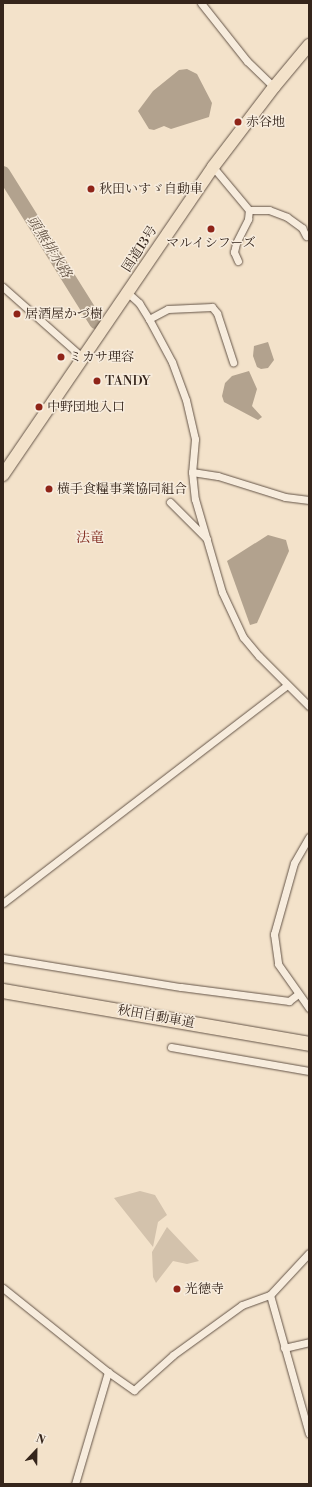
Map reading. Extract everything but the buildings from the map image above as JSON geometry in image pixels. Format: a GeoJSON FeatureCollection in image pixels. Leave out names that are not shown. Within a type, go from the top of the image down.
{"type":"FeatureCollection","features":[{"type":"Feature","properties":{"kind":"highway","name":"国道13号"},"geometry":{"type":"LineString","coordinates":[[3,476],[84,360],[213,167],[274,87],[309,45]]}},
{"type":"Feature","properties":{"kind":"highway","name":"秋田自動車道"},"geometry":{"type":"LineString","coordinates":[[3,991],[309,1044]]}},
{"type":"Feature","properties":{"kind":"street"},"geometry":{"type":"LineString","coordinates":[[201,3],[247,61],[274,87]]}},
{"type":"Feature","properties":{"kind":"street"},"geometry":{"type":"LineString","coordinates":[[213,167],[249,210],[248,219],[236,243],[234,252],[238,261]]}},
{"type":"Feature","properties":{"kind":"street"},"geometry":{"type":"LineString","coordinates":[[249,210],[269,210],[288,217],[302,228],[306,236]]}},
{"type":"Feature","properties":{"kind":"street"},"geometry":{"type":"LineString","coordinates":[[3,287],[84,360]]}},
{"type":"Feature","properties":{"kind":"street"},"geometry":{"type":"LineString","coordinates":[[128,293],[140,303],[149,318],[172,362],[186,400],[195,438],[192,472],[195,499],[222,592],[243,637],[287,685],[309,706]]}},
{"type":"Feature","properties":{"kind":"street"},"geometry":{"type":"LineString","coordinates":[[149,318],[168,309],[212,307],[217,313],[233,362]]}},
{"type":"Feature","properties":{"kind":"street"},"geometry":{"type":"LineString","coordinates":[[192,472],[218,476],[285,497],[309,500]]}},
{"type":"Feature","properties":{"kind":"street"},"geometry":{"type":"LineString","coordinates":[[170,502],[208,540]]}},
{"type":"Feature","properties":{"kind":"street"},"geometry":{"type":"LineString","coordinates":[[3,903],[287,685]]}},
{"type":"Feature","properties":{"kind":"street"},"geometry":{"type":"LineString","coordinates":[[309,837],[294,863],[274,934],[278,964],[309,1008]]}},
{"type":"Feature","properties":{"kind":"street"},"geometry":{"type":"LineString","coordinates":[[3,958],[181,987],[289,1001],[298,994]]}},
{"type":"Feature","properties":{"kind":"street"},"geometry":{"type":"LineString","coordinates":[[171,1046],[309,1071]]}},
{"type":"Feature","properties":{"kind":"street"},"geometry":{"type":"LineString","coordinates":[[3,1288],[108,1372],[134,1390],[173,1355],[242,1305],[270,1295],[309,1253]]}},
{"type":"Feature","properties":{"kind":"street"},"geometry":{"type":"LineString","coordinates":[[270,1295],[309,1434]]}},
{"type":"Feature","properties":{"kind":"street"},"geometry":{"type":"LineString","coordinates":[[284,1348],[309,1342]]}},
{"type":"Feature","properties":{"kind":"street"},"geometry":{"type":"LineString","coordinates":[[75,1484],[108,1372]]}},
{"type":"Feature","properties":{"kind":"shaded area"},"geometry":{"type":"Polygon","coordinates":[[[187,69],[197,74],[212,103],[209,117],[171,129],[164,126],[154,130],[149,129],[138,111],[153,91],[179,70],[187,69]]]}},
{"type":"Feature","properties":{"kind":"shaded area"},"geometry":{"type":"Polygon","coordinates":[[[268,342],[274,360],[268,368],[261,369],[257,367],[253,356],[254,346],[268,342]]]}},
{"type":"Feature","properties":{"kind":"shaded area"},"geometry":{"type":"Polygon","coordinates":[[[249,371],[257,389],[252,406],[262,417],[258,420],[224,402],[222,396],[225,383],[232,376],[249,371]]]}},
{"type":"Feature","properties":{"kind":"shaded area"},"geometry":{"type":"Polygon","coordinates":[[[268,535],[286,540],[289,551],[257,623],[250,625],[227,561],[268,535]]]}},
{"type":"Feature","properties":{"kind":"shaded area"},"geometry":{"type":"Polygon","coordinates":[[[140,1191],[155,1195],[167,1215],[158,1222],[153,1247],[114,1198],[140,1191]]]}},
{"type":"Feature","properties":{"kind":"shaded area"},"geometry":{"type":"Polygon","coordinates":[[[167,1227],[199,1261],[187,1264],[173,1261],[156,1283],[153,1277],[152,1252],[167,1227]]]}},
{"type":"Feature","properties":{"kind":"waterway","name":"頭無排水路"},"geometry":{"type":"LineString","coordinates":[[3,173],[96,322]]}},
{"type":"Feature","properties":{"kind":"place","name":"赤谷地"},"geometry":{"type":"Point","coordinates":[238,122]}},
{"type":"Feature","properties":{"kind":"place","name":"秋田いすゞ自動車"},"geometry":{"type":"Point","coordinates":[91,189]}},
{"type":"Feature","properties":{"kind":"place","name":"マルイシフーズ"},"geometry":{"type":"Point","coordinates":[211,229]}},
{"type":"Feature","properties":{"kind":"place","name":"居酒屋かづ樹"},"geometry":{"type":"Point","coordinates":[17,314]}},
{"type":"Feature","properties":{"kind":"place","name":"ミカサ理容"},"geometry":{"type":"Point","coordinates":[61,357]}},
{"type":"Feature","properties":{"kind":"place","name":"TANDY"},"geometry":{"type":"Point","coordinates":[97,381]}},
{"type":"Feature","properties":{"kind":"place","name":"中野団地入口"},"geometry":{"type":"Point","coordinates":[39,407]}},
{"type":"Feature","properties":{"kind":"place","name":"横手食糧事業協同組合"},"geometry":{"type":"Point","coordinates":[49,489]}},
{"type":"Feature","properties":{"kind":"place","name":"光徳寺"},"geometry":{"type":"Point","coordinates":[177,1289]}},
{"type":"Feature","properties":{"kind":"district","name":"法竜"},"geometry":{"type":"Point","coordinates":[90,538]}}]}
